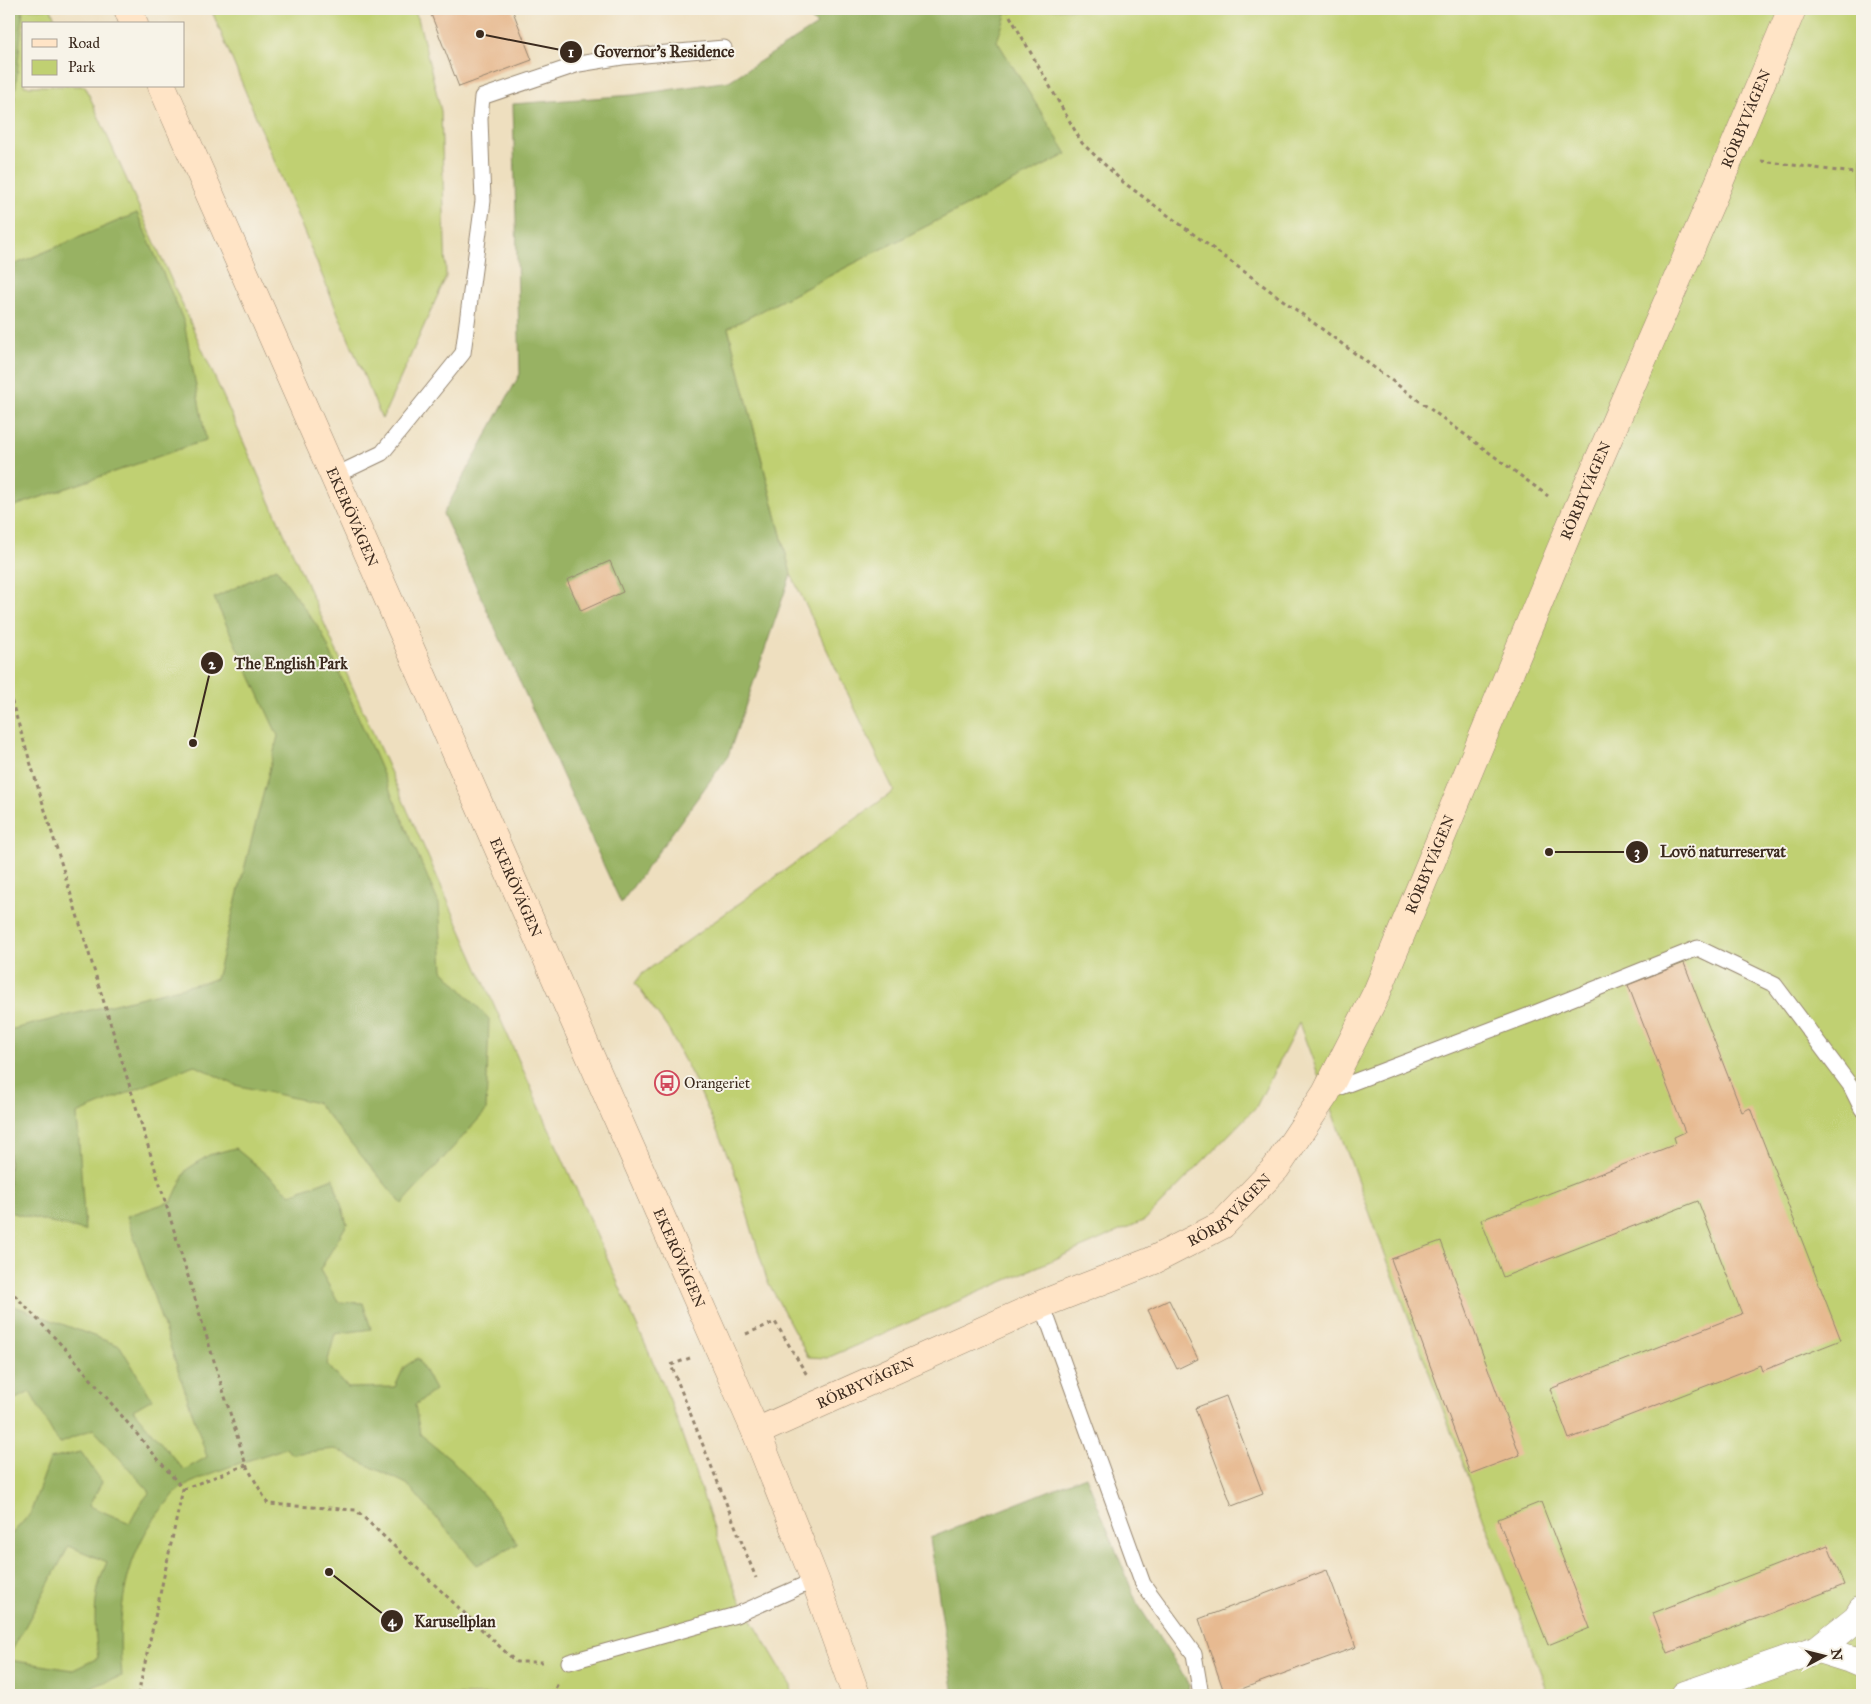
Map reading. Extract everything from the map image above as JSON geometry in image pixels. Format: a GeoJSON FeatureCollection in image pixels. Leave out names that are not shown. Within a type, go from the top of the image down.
{"type":"FeatureCollection","features":[{"type":"Feature","properties":{"kind":"street"},"geometry":{"type":"LineString","coordinates":[[128,9],[133,22]]}},
{"type":"Feature","properties":{"kind":"street","name":"RÖRBYVÄGEN"},"geometry":{"type":"LineString","coordinates":[[756,1432],[1042,1304],[1152,1261],[1222,1225],[1276,1168],[1326,1093],[1377,992],[1575,515],[1792,9]]}},
{"type":"Feature","properties":{"kind":"street","name":"EKERÖVÄGEN"},"geometry":{"type":"LineString","coordinates":[[163,88],[756,1432],[815,1580],[856,1695]]}},
{"type":"Feature","properties":{"kind":"street"},"geometry":{"type":"LineString","coordinates":[[1684,1695],[1818,1649],[1857,1618],[1862,1610]]}},
{"type":"Feature","properties":{"kind":"street"},"geometry":{"type":"LineString","coordinates":[[1818,1649],[1858,1655]]}},
{"type":"Feature","properties":{"kind":"lane"},"geometry":{"type":"LineString","coordinates":[[334,476],[382,453],[463,353],[483,201],[480,119],[482,97],[579,64],[622,57],[724,48]]}},
{"type":"Feature","properties":{"kind":"lane"},"geometry":{"type":"LineString","coordinates":[[1326,1093],[1698,948],[1774,985],[1850,1085],[1862,1109]]}},
{"type":"Feature","properties":{"kind":"lane"},"geometry":{"type":"LineString","coordinates":[[1042,1304],[1142,1584],[1194,1654],[1201,1695]]}},
{"type":"Feature","properties":{"kind":"lane"},"geometry":{"type":"LineString","coordinates":[[569,1662],[736,1614],[815,1580]]}},
{"type":"Feature","properties":{"kind":"path"},"geometry":{"type":"LineString","coordinates":[[1006,9],[1082,143],[1123,182],[1575,515]]}},
{"type":"Feature","properties":{"kind":"path"},"geometry":{"type":"LineString","coordinates":[[1730,157],[1862,174]]}},
{"type":"Feature","properties":{"kind":"path"},"geometry":{"type":"LineString","coordinates":[[9,693],[246,1465],[268,1504],[356,1510],[516,1662],[569,1662]]}},
{"type":"Feature","properties":{"kind":"path"},"geometry":{"type":"LineString","coordinates":[[9,1289],[70,1354],[183,1489]]}},
{"type":"Feature","properties":{"kind":"path"},"geometry":{"type":"LineString","coordinates":[[775,1322],[802,1364],[820,1402]]}},
{"type":"Feature","properties":{"kind":"path"},"geometry":{"type":"LineString","coordinates":[[671,1365],[765,1602]]}},
{"type":"Feature","properties":{"kind":"path"},"geometry":{"type":"LineString","coordinates":[[183,1489],[246,1465]]}},
{"type":"Feature","properties":{"kind":"path"},"geometry":{"type":"LineString","coordinates":[[138,1695],[183,1489]]}},
{"type":"Feature","properties":{"kind":"green space"},"geometry":{"type":"Polygon","coordinates":[[[9,9],[51,9],[56,22],[22,22],[22,88],[86,88],[670,1400],[737,1595],[791,1686],[792,1695],[9,1695],[9,9]]]}},
{"type":"Feature","properties":{"kind":"green space"},"geometry":{"type":"Polygon","coordinates":[[[9,9],[23,9],[11,137],[9,139],[9,9]]]}},
{"type":"Feature","properties":{"kind":"green space"},"geometry":{"type":"Polygon","coordinates":[[[211,9],[413,9],[418,18],[441,111],[446,277],[382,419],[211,9]]]}},
{"type":"Feature","properties":{"kind":"green space"},"geometry":{"type":"Polygon","coordinates":[[[802,9],[1008,9],[997,41],[1067,154],[728,328],[791,574],[728,756],[621,903],[443,514],[520,374],[513,104],[633,95],[729,81],[817,25],[802,9]]]}},
{"type":"Feature","properties":{"kind":"green space"},"geometry":{"type":"Polygon","coordinates":[[[922,9],[1862,9],[1862,1695],[1549,1695],[1299,1023],[1256,1107],[1145,1220],[827,1358],[808,1357],[767,1280],[734,1170],[697,1085],[668,1029],[635,983],[642,974],[894,791],[791,574],[728,328],[990,193],[922,9]]]}},
{"type":"Feature","properties":{"kind":"green space"},"geometry":{"type":"Polygon","coordinates":[[[137,213],[184,322],[206,440],[9,509],[9,267],[137,213]]]}},
{"type":"Feature","properties":{"kind":"green space"},"geometry":{"type":"Polygon","coordinates":[[[276,568],[322,633],[439,904],[443,970],[489,1019],[486,1111],[402,1204],[317,1103],[235,1085],[194,1065],[77,1114],[85,1231],[9,1212],[9,1030],[216,979],[278,736],[214,598],[276,568]]]}},
{"type":"Feature","properties":{"kind":"green space"},"geometry":{"type":"Polygon","coordinates":[[[235,1148],[291,1194],[333,1178],[347,1224],[320,1270],[338,1302],[363,1303],[371,1329],[335,1334],[327,1364],[348,1388],[395,1387],[404,1367],[418,1358],[435,1390],[415,1405],[420,1434],[451,1459],[487,1499],[518,1544],[477,1565],[407,1484],[334,1449],[291,1454],[286,1448],[220,1470],[182,1487],[152,1522],[132,1563],[126,1585],[120,1630],[122,1676],[84,1690],[85,1695],[9,1695],[9,1660],[73,1670],[98,1658],[95,1609],[102,1574],[107,1562],[69,1546],[9,1656],[9,1537],[30,1514],[50,1459],[81,1452],[102,1482],[89,1506],[130,1523],[140,1504],[150,1492],[93,1429],[59,1444],[30,1392],[9,1402],[9,1304],[120,1346],[152,1399],[133,1410],[184,1470],[207,1457],[127,1216],[172,1201],[186,1170],[209,1155],[235,1148]]]}},
{"type":"Feature","properties":{"kind":"green space"},"geometry":{"type":"Polygon","coordinates":[[[1086,1476],[1137,1603],[1189,1684],[1188,1695],[954,1695],[930,1538],[1086,1476]]]}},
{"type":"Feature","properties":{"kind":"building"},"geometry":{"type":"Polygon","coordinates":[[[429,9],[512,9],[532,60],[459,87],[429,9]]]}},
{"type":"Feature","properties":{"kind":"building"},"geometry":{"type":"Polygon","coordinates":[[[610,561],[623,592],[581,611],[567,580],[610,561]]]}},
{"type":"Feature","properties":{"kind":"building"},"geometry":{"type":"Polygon","coordinates":[[[1684,963],[1742,1112],[1750,1108],[1841,1340],[1762,1371],[1760,1365],[1569,1439],[1550,1389],[1742,1314],[1698,1201],[1503,1277],[1481,1220],[1676,1144],[1674,1137],[1685,1132],[1628,985],[1684,963]]]}},
{"type":"Feature","properties":{"kind":"building"},"geometry":{"type":"Polygon","coordinates":[[[1441,1241],[1520,1455],[1470,1474],[1391,1259],[1441,1241]]]}},
{"type":"Feature","properties":{"kind":"building"},"geometry":{"type":"Polygon","coordinates":[[[1169,1300],[1198,1359],[1177,1369],[1148,1310],[1169,1300]]]}},
{"type":"Feature","properties":{"kind":"building"},"geometry":{"type":"Polygon","coordinates":[[[1226,1396],[1263,1494],[1232,1506],[1195,1408],[1226,1396]]]}},
{"type":"Feature","properties":{"kind":"building"},"geometry":{"type":"Polygon","coordinates":[[[1541,1502],[1590,1628],[1548,1645],[1498,1519],[1541,1502]]]}},
{"type":"Feature","properties":{"kind":"building"},"geometry":{"type":"Polygon","coordinates":[[[1828,1545],[1844,1585],[1668,1653],[1653,1613],[1828,1545]]]}},
{"type":"Feature","properties":{"kind":"building"},"geometry":{"type":"Polygon","coordinates":[[[1327,1570],[1356,1647],[1225,1695],[1199,1619],[1327,1570]]]}},
{"type":"Feature","properties":{"kind":"building"},"geometry":{"type":"Polygon","coordinates":[[[1862,1692],[1862,1695],[1849,1695],[1849,1694],[1862,1692]]]}},
{"type":"Feature","properties":{"kind":"place","name":"Governor's Residence"},"geometry":{"type":"Point","coordinates":[480,34]}},
{"type":"Feature","properties":{"kind":"place","name":"The English Park"},"geometry":{"type":"Point","coordinates":[193,743]}},
{"type":"Feature","properties":{"kind":"place","name":"Lovö naturreservat"},"geometry":{"type":"Point","coordinates":[1549,852]}},
{"type":"Feature","properties":{"kind":"place","name":"Orangeriet"},"geometry":{"type":"Point","coordinates":[667,1083]}},
{"type":"Feature","properties":{"kind":"place","name":"Karusellplan"},"geometry":{"type":"Point","coordinates":[329,1572]}}]}
